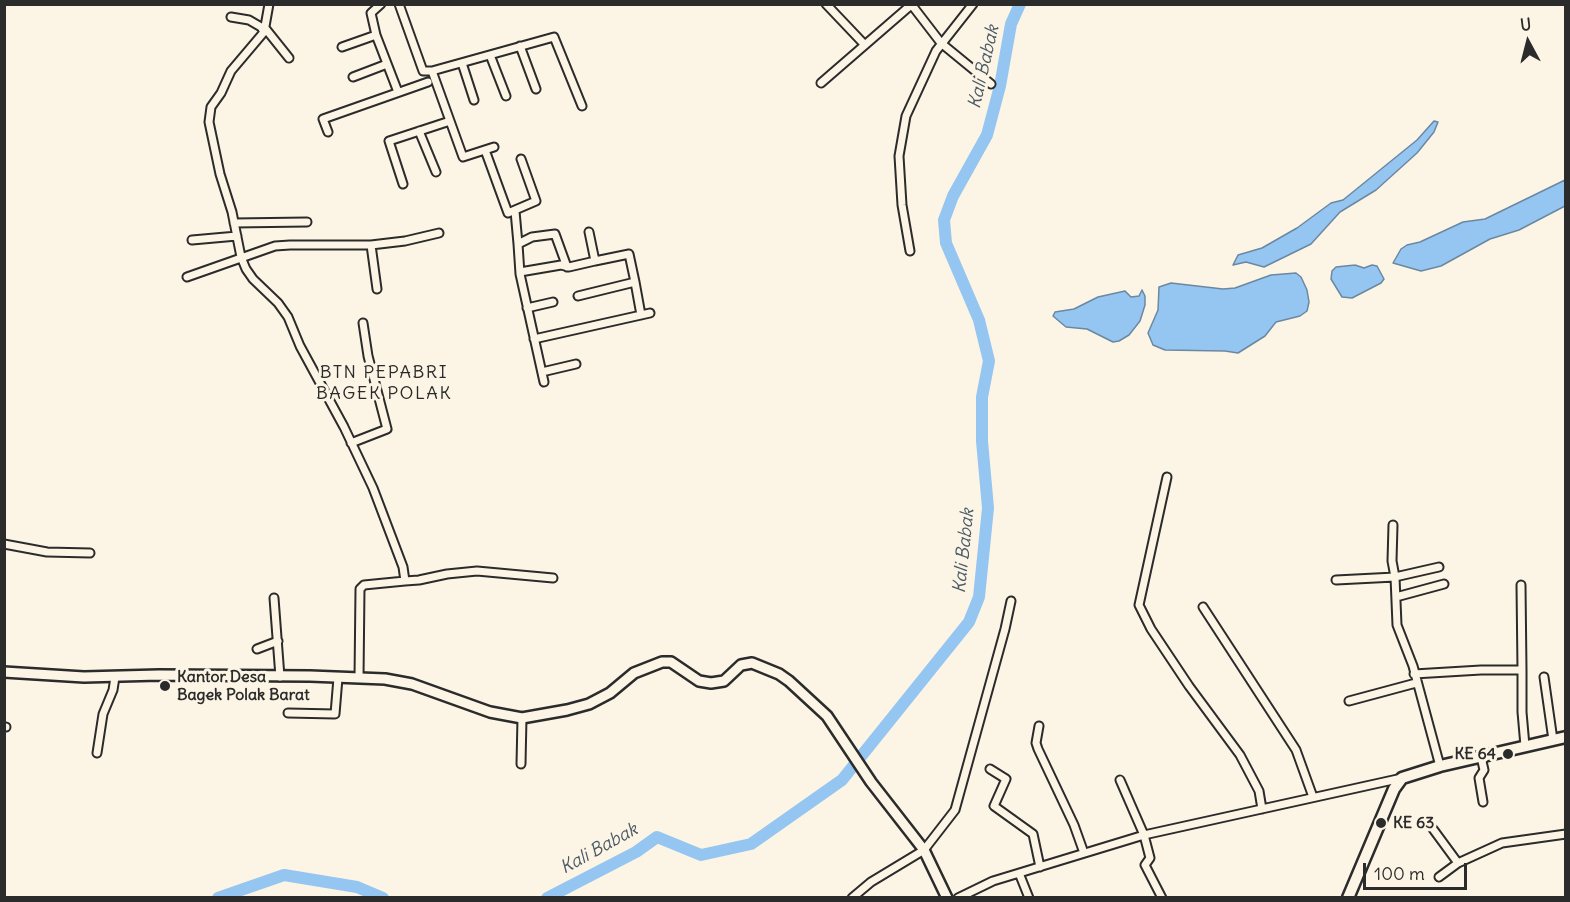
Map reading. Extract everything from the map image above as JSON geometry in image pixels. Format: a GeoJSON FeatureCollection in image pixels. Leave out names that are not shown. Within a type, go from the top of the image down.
{"type":"FeatureCollection","features":[{"type":"Feature","properties":{"kind":"main road"},"geometry":{"type":"LineString","coordinates":[[1348,897],[1394,789],[1402,778],[1440,766],[1566,737]]}},
{"type":"Feature","properties":{"kind":"street"},"geometry":{"type":"LineString","coordinates":[[268,4],[265,30],[231,71],[221,93],[209,111],[216,160],[241,257],[250,275],[284,310],[300,346],[351,442],[389,527],[403,567],[405,581]]}},
{"type":"Feature","properties":{"kind":"street"},"geometry":{"type":"LineString","coordinates":[[381,4],[371,13],[376,34],[398,92]]}},
{"type":"Feature","properties":{"kind":"street"},"geometry":{"type":"LineString","coordinates":[[399,4],[423,71],[432,71],[554,37],[582,106]]}},
{"type":"Feature","properties":{"kind":"street"},"geometry":{"type":"LineString","coordinates":[[826,4],[864,44]]}},
{"type":"Feature","properties":{"kind":"street"},"geometry":{"type":"LineString","coordinates":[[910,251],[902,205],[900,146],[909,106],[941,43],[973,4]]}},
{"type":"Feature","properties":{"kind":"street"},"geometry":{"type":"LineString","coordinates":[[820,83],[911,5],[941,43],[991,84]]}},
{"type":"Feature","properties":{"kind":"street"},"geometry":{"type":"LineString","coordinates":[[231,17],[249,20],[261,27],[290,58]]}},
{"type":"Feature","properties":{"kind":"street"},"geometry":{"type":"LineString","coordinates":[[342,47],[376,34]]}},
{"type":"Feature","properties":{"kind":"street"},"geometry":{"type":"LineString","coordinates":[[520,46],[536,89]]}},
{"type":"Feature","properties":{"kind":"street"},"geometry":{"type":"LineString","coordinates":[[490,55],[506,96]]}},
{"type":"Feature","properties":{"kind":"street"},"geometry":{"type":"LineString","coordinates":[[462,63],[474,100]]}},
{"type":"Feature","properties":{"kind":"street"},"geometry":{"type":"LineString","coordinates":[[353,77],[387,64]]}},
{"type":"Feature","properties":{"kind":"street"},"geometry":{"type":"LineString","coordinates":[[432,71],[463,157],[494,147]]}},
{"type":"Feature","properties":{"kind":"street"},"geometry":{"type":"LineString","coordinates":[[328,132],[323,118],[428,82]]}},
{"type":"Feature","properties":{"kind":"street"},"geometry":{"type":"LineString","coordinates":[[403,184],[389,141],[450,121]]}},
{"type":"Feature","properties":{"kind":"street"},"geometry":{"type":"LineString","coordinates":[[419,131],[436,172]]}},
{"type":"Feature","properties":{"kind":"street"},"geometry":{"type":"LineString","coordinates":[[485,150],[508,213],[536,201],[521,159]]}},
{"type":"Feature","properties":{"kind":"street"},"geometry":{"type":"LineString","coordinates":[[514,211],[520,272],[544,382]]}},
{"type":"Feature","properties":{"kind":"street"},"geometry":{"type":"LineString","coordinates":[[234,223],[307,222]]}},
{"type":"Feature","properties":{"kind":"street"},"geometry":{"type":"LineString","coordinates":[[589,232],[595,261]]}},
{"type":"Feature","properties":{"kind":"street"},"geometry":{"type":"LineString","coordinates":[[187,277],[241,257],[283,245],[370,245],[439,233]]}},
{"type":"Feature","properties":{"kind":"street"},"geometry":{"type":"LineString","coordinates":[[518,244],[532,237],[555,234],[567,267]]}},
{"type":"Feature","properties":{"kind":"street"},"geometry":{"type":"LineString","coordinates":[[192,240],[237,236]]}},
{"type":"Feature","properties":{"kind":"street"},"geometry":{"type":"LineString","coordinates":[[370,245],[377,289]]}},
{"type":"Feature","properties":{"kind":"street"},"geometry":{"type":"LineString","coordinates":[[520,272],[561,265],[567,267],[629,254],[641,315]]}},
{"type":"Feature","properties":{"kind":"street"},"geometry":{"type":"LineString","coordinates":[[578,296],[635,282]]}},
{"type":"Feature","properties":{"kind":"street"},"geometry":{"type":"LineString","coordinates":[[527,308],[554,302]]}},
{"type":"Feature","properties":{"kind":"street"},"geometry":{"type":"LineString","coordinates":[[534,339],[650,313]]}},
{"type":"Feature","properties":{"kind":"street"},"geometry":{"type":"LineString","coordinates":[[351,442],[387,429],[368,356],[363,323]]}},
{"type":"Feature","properties":{"kind":"street"},"geometry":{"type":"LineString","coordinates":[[542,372],[576,364]]}},
{"type":"Feature","properties":{"kind":"street"},"geometry":{"type":"LineString","coordinates":[[1167,477],[1139,605],[1163,648],[1240,755],[1259,791],[1262,809]]}},
{"type":"Feature","properties":{"kind":"street"},"geometry":{"type":"LineString","coordinates":[[1393,525],[1392,561],[1397,625],[1414,674],[1440,766]]}},
{"type":"Feature","properties":{"kind":"street"},"geometry":{"type":"LineString","coordinates":[[4,544],[47,552],[90,553]]}},
{"type":"Feature","properties":{"kind":"street"},"geometry":{"type":"LineString","coordinates":[[1336,580],[1395,577],[1439,567]]}},
{"type":"Feature","properties":{"kind":"street"},"geometry":{"type":"LineString","coordinates":[[359,678],[360,589],[364,585],[477,571],[553,578]]}},
{"type":"Feature","properties":{"kind":"street"},"geometry":{"type":"LineString","coordinates":[[1396,597],[1444,584]]}},
{"type":"Feature","properties":{"kind":"street"},"geometry":{"type":"LineString","coordinates":[[1521,585],[1522,712],[1525,746]]}},
{"type":"Feature","properties":{"kind":"street"},"geometry":{"type":"LineString","coordinates":[[274,598],[280,677]]}},
{"type":"Feature","properties":{"kind":"street"},"geometry":{"type":"LineString","coordinates":[[852,897],[871,882],[924,850],[957,805],[1011,601]]}},
{"type":"Feature","properties":{"kind":"street"},"geometry":{"type":"LineString","coordinates":[[1203,607],[1296,750],[1313,797]]}},
{"type":"Feature","properties":{"kind":"street"},"geometry":{"type":"LineString","coordinates":[[257,650],[278,641]]}},
{"type":"Feature","properties":{"kind":"street"},"geometry":{"type":"LineString","coordinates":[[4,672],[115,677],[159,675],[359,678],[412,684],[490,712],[522,718],[589,704],[610,693],[634,673],[662,662],[671,662],[699,681],[711,683],[724,681],[741,665],[750,663],[779,674],[801,691],[826,716],[871,782],[924,850],[947,897]]}},
{"type":"Feature","properties":{"kind":"street"},"geometry":{"type":"LineString","coordinates":[[1414,674],[1522,670]]}},
{"type":"Feature","properties":{"kind":"street"},"geometry":{"type":"LineString","coordinates":[[97,753],[103,714],[113,690],[115,677]]}},
{"type":"Feature","properties":{"kind":"street"},"geometry":{"type":"LineString","coordinates":[[1544,677],[1553,740]]}},
{"type":"Feature","properties":{"kind":"street"},"geometry":{"type":"LineString","coordinates":[[288,713],[335,714],[338,678]]}},
{"type":"Feature","properties":{"kind":"street"},"geometry":{"type":"LineString","coordinates":[[1349,701],[1416,683]]}},
{"type":"Feature","properties":{"kind":"street"},"geometry":{"type":"LineString","coordinates":[[521,764],[522,718]]}},
{"type":"Feature","properties":{"kind":"street"},"geometry":{"type":"LineString","coordinates":[[1039,726],[1036,743],[1038,749],[1071,819],[1084,853]]}},
{"type":"Feature","properties":{"kind":"street"},"geometry":{"type":"LineString","coordinates":[[1481,757],[1484,770],[1479,778],[1483,802]]}},
{"type":"Feature","properties":{"kind":"street"},"geometry":{"type":"LineString","coordinates":[[990,769],[1006,779],[994,806],[1033,834],[1040,867]]}},
{"type":"Feature","properties":{"kind":"street"},"geometry":{"type":"LineString","coordinates":[[958,897],[993,881],[1144,835],[1402,778]]}},
{"type":"Feature","properties":{"kind":"street"},"geometry":{"type":"LineString","coordinates":[[1120,780],[1144,835],[1150,858],[1145,865],[1162,897]]}},
{"type":"Feature","properties":{"kind":"street"},"geometry":{"type":"LineString","coordinates":[[1433,829],[1458,863]]}},
{"type":"Feature","properties":{"kind":"street"},"geometry":{"type":"LineString","coordinates":[[1439,876],[1458,863],[1502,843],[1566,834]]}},
{"type":"Feature","properties":{"kind":"street"},"geometry":{"type":"LineString","coordinates":[[1019,873],[1029,897]]}},
{"type":"Feature","properties":{"kind":"water"},"geometry":{"type":"Polygon","coordinates":[[[1434,121],[1438,122],[1434,132],[1417,153],[1376,190],[1340,212],[1311,244],[1264,267],[1246,262],[1233,265],[1238,255],[1262,248],[1297,228],[1331,203],[1343,200],[1417,140],[1434,121]]]}},
{"type":"Feature","properties":{"kind":"water"},"geometry":{"type":"Polygon","coordinates":[[[1565,180],[1565,206],[1519,230],[1490,239],[1441,266],[1421,271],[1393,263],[1401,249],[1407,245],[1420,242],[1463,222],[1485,219],[1565,180]]]}},
{"type":"Feature","properties":{"kind":"water"},"geometry":{"type":"Polygon","coordinates":[[[1355,265],[1364,268],[1377,266],[1384,279],[1381,283],[1352,298],[1342,297],[1331,279],[1332,271],[1336,267],[1355,265]]]}},
{"type":"Feature","properties":{"kind":"water"},"geometry":{"type":"Polygon","coordinates":[[[1296,273],[1301,277],[1307,290],[1309,302],[1307,311],[1300,316],[1276,322],[1265,336],[1238,353],[1165,350],[1153,345],[1148,333],[1158,310],[1159,287],[1171,283],[1223,289],[1235,288],[1271,275],[1296,273]]]}},
{"type":"Feature","properties":{"kind":"water"},"geometry":{"type":"Polygon","coordinates":[[[1142,290],[1145,305],[1140,321],[1129,335],[1119,341],[1113,342],[1087,329],[1066,327],[1053,316],[1055,312],[1074,309],[1098,297],[1125,291],[1131,297],[1139,296],[1142,290]]]}},
{"type":"Feature","properties":{"kind":"waterway","name":"Kali Babak"},"geometry":{"type":"LineString","coordinates":[[547,898],[636,852],[657,837],[701,855],[751,844],[842,780],[969,622],[979,597],[988,508],[982,441],[982,397],[989,361],[979,320],[946,243],[944,220],[953,196],[987,135],[1000,86],[1011,24],[1020,4]]}},
{"type":"Feature","properties":{"kind":"waterway","name":"Kali Babak"},"geometry":{"type":"LineString","coordinates":[[218,898],[284,875],[357,887],[383,898]]}},
{"type":"Feature","properties":{"kind":"place","name":"Kantor Desa Bagek Polak Barat"},"geometry":{"type":"Point","coordinates":[165,686]}},
{"type":"Feature","properties":{"kind":"place","name":"KE 64"},"geometry":{"type":"Point","coordinates":[1508,754]}},
{"type":"Feature","properties":{"kind":"place","name":"KE 63"},"geometry":{"type":"Point","coordinates":[1381,823]}},
{"type":"Feature","properties":{"kind":"district","name":"BTN PEPABRI BAGEK POLAK"},"geometry":{"type":"Point","coordinates":[384,383]}}]}
